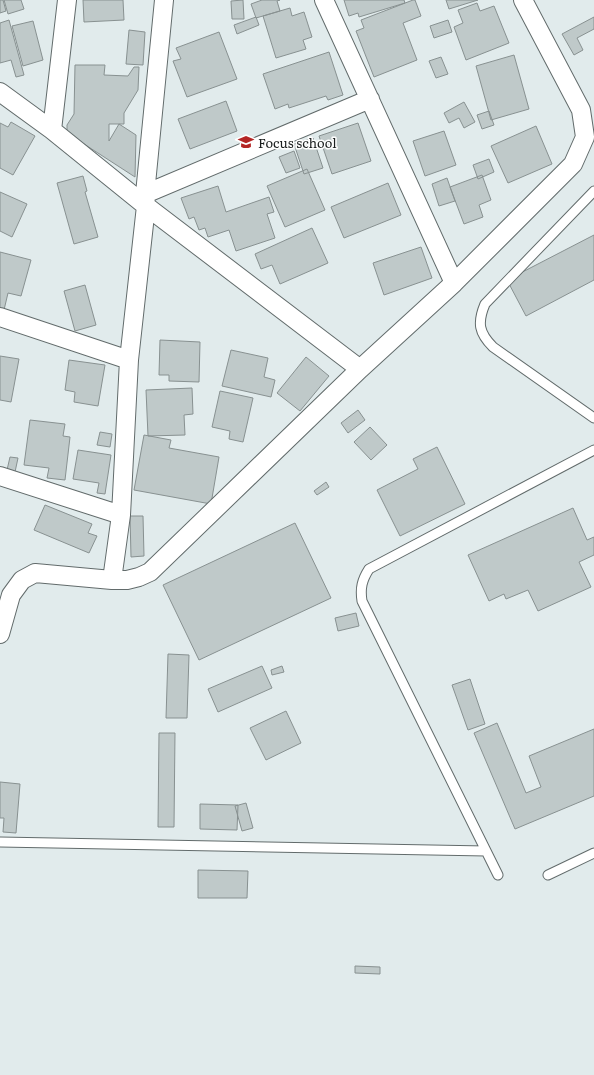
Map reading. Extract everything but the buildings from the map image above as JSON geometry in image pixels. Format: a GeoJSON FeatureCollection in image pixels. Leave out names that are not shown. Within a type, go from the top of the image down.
{"type":"FeatureCollection","features":[{"type":"Feature","properties":{"kind":"street"},"geometry":{"type":"LineString","coordinates":[[52,130],[67,0]]}},
{"type":"Feature","properties":{"kind":"street"},"geometry":{"type":"LineString","coordinates":[[112,580],[121,515],[125,425],[130,360],[164,0]]}},
{"type":"Feature","properties":{"kind":"street"},"geometry":{"type":"LineString","coordinates":[[324,0],[454,283]]}},
{"type":"Feature","properties":{"kind":"street"},"geometry":{"type":"LineString","coordinates":[[0,634],[11,595],[22,580],[35,573],[127,580],[150,572],[360,369],[454,283],[573,164],[585,137],[581,110],[524,0]]}},
{"type":"Feature","properties":{"kind":"street"},"geometry":{"type":"LineString","coordinates":[[0,92],[146,200],[360,369]]}},
{"type":"Feature","properties":{"kind":"street"},"geometry":{"type":"LineString","coordinates":[[146,200],[370,99]]}},
{"type":"Feature","properties":{"kind":"street"},"geometry":{"type":"LineString","coordinates":[[0,317],[130,360]]}},
{"type":"Feature","properties":{"kind":"street"},"geometry":{"type":"LineString","coordinates":[[0,476],[121,515]]}},
{"type":"Feature","properties":{"kind":"lane"},"geometry":{"type":"LineString","coordinates":[[594,191],[485,304],[480,315],[480,327],[485,339],[493,347],[594,418]]}},
{"type":"Feature","properties":{"kind":"lane"},"geometry":{"type":"LineString","coordinates":[[498,875],[362,601],[360,590],[362,579],[369,569],[594,450]]}},
{"type":"Feature","properties":{"kind":"lane"},"geometry":{"type":"LineString","coordinates":[[0,842],[486,851]]}},
{"type":"Feature","properties":{"kind":"lane"},"geometry":{"type":"LineString","coordinates":[[548,875],[594,854]]}},
{"type":"Feature","properties":{"kind":"place","name":"Focus school"},"geometry":{"type":"Point","coordinates":[246,142]}}]}
